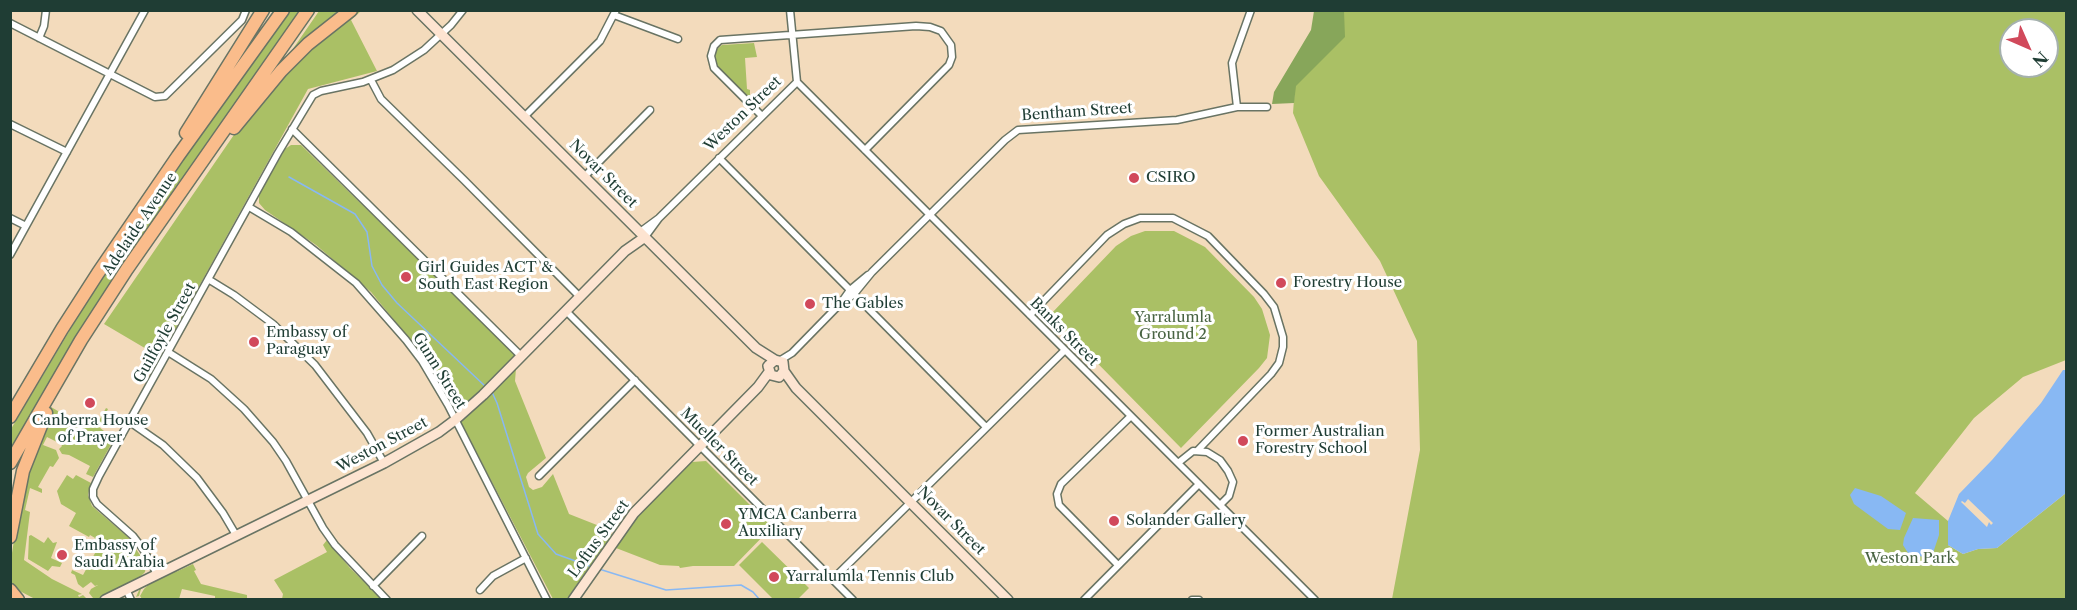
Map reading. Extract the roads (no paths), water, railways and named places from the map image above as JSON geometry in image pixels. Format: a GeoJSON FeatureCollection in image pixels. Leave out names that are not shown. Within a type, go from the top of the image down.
{"type":"FeatureCollection","features":[{"type":"Feature","properties":{"kind":"highway"},"geometry":{"type":"LineString","coordinates":[[144,205],[161,172],[263,10]]}},
{"type":"Feature","properties":{"kind":"highway","name":"Adelaide Avenue"},"geometry":{"type":"LineString","coordinates":[[10,417],[62,329],[144,205],[283,10]]}},
{"type":"Feature","properties":{"kind":"highway","name":"Adelaide Avenue"},"geometry":{"type":"LineString","coordinates":[[10,463],[66,365],[127,269],[308,10]]}},
{"type":"Feature","properties":{"kind":"highway"},"geometry":{"type":"LineString","coordinates":[[172,202],[193,183],[226,138],[281,71],[308,44],[351,10]]}},
{"type":"Feature","properties":{"kind":"highway"},"geometry":{"type":"LineString","coordinates":[[10,404],[62,329]]}},
{"type":"Feature","properties":{"kind":"highway"},"geometry":{"type":"LineString","coordinates":[[10,537],[23,471],[66,365]]}},
{"type":"Feature","properties":{"kind":"highway"},"geometry":{"type":"LineString","coordinates":[[10,590],[18,600]]}},
{"type":"Feature","properties":{"kind":"street"},"geometry":{"type":"LineString","coordinates":[[39,38],[44,26],[46,10]]}},
{"type":"Feature","properties":{"kind":"street"},"geometry":{"type":"LineString","coordinates":[[10,255],[145,10]]}},
{"type":"Feature","properties":{"kind":"street"},"geometry":{"type":"LineString","coordinates":[[10,23],[155,97],[165,96],[242,20],[246,10]]}},
{"type":"Feature","properties":{"kind":"street","name":"Novar Street"},"geometry":{"type":"LineString","coordinates":[[419,10],[441,35],[1008,600]]}},
{"type":"Feature","properties":{"kind":"street"},"geometry":{"type":"LineString","coordinates":[[463,10],[441,35],[411,59],[371,80],[381,99],[580,297]]}},
{"type":"Feature","properties":{"kind":"street"},"geometry":{"type":"LineString","coordinates":[[790,10],[797,82]]}},
{"type":"Feature","properties":{"kind":"street"},"geometry":{"type":"LineString","coordinates":[[1237,106],[1232,63],[1251,10]]}},
{"type":"Feature","properties":{"kind":"street"},"geometry":{"type":"LineString","coordinates":[[524,117],[600,41],[615,13],[678,39]]}},
{"type":"Feature","properties":{"kind":"street"},"geometry":{"type":"LineString","coordinates":[[762,117],[714,68],[711,56],[714,46],[720,40],[916,26],[930,27],[941,32],[951,45],[952,57],[946,70],[865,150]]}},
{"type":"Feature","properties":{"kind":"street","name":"Guilfoyle Street"},"geometry":{"type":"LineString","coordinates":[[157,574],[133,536],[93,497],[93,489],[208,279],[313,95],[321,91],[348,87],[371,80]]}},
{"type":"Feature","properties":{"kind":"street","name":"Weston Street"},"geometry":{"type":"LineString","coordinates":[[105,600],[384,463],[455,420],[483,395],[797,82]]}},
{"type":"Feature","properties":{"kind":"street","name":"Banks Street"},"geometry":{"type":"LineString","coordinates":[[797,82],[1315,600]]}},
{"type":"Feature","properties":{"kind":"street","name":"Bentham Street"},"geometry":{"type":"LineString","coordinates":[[701,445],[852,292],[1005,140],[1018,130],[1177,120],[1237,106],[1267,107]]}},
{"type":"Feature","properties":{"kind":"street"},"geometry":{"type":"LineString","coordinates":[[584,177],[650,110]]}},
{"type":"Feature","properties":{"kind":"street"},"geometry":{"type":"LineString","coordinates":[[10,124],[67,152]]}},
{"type":"Feature","properties":{"kind":"street"},"geometry":{"type":"LineString","coordinates":[[292,129],[521,356]]}},
{"type":"Feature","properties":{"kind":"street"},"geometry":{"type":"LineString","coordinates":[[719,158],[986,427]]}},
{"type":"Feature","properties":{"kind":"street","name":"Gunn Street"},"geometry":{"type":"LineString","coordinates":[[249,207],[291,232],[343,272],[371,298],[422,361],[455,420],[547,600]]}},
{"type":"Feature","properties":{"kind":"street"},"geometry":{"type":"LineString","coordinates":[[10,218],[26,226]]}},
{"type":"Feature","properties":{"kind":"street"},"geometry":{"type":"LineString","coordinates":[[1030,315],[1107,235],[1124,224],[1140,218],[1173,218],[1208,236],[1257,286],[1274,307],[1283,337],[1283,347],[1279,363],[1270,374],[1198,450],[1188,453],[1178,463]]}},
{"type":"Feature","properties":{"kind":"street"},"geometry":{"type":"LineString","coordinates":[[208,279],[273,324],[315,365],[367,433],[384,463]]}},
{"type":"Feature","properties":{"kind":"street","name":"Mueller Street"},"geometry":{"type":"LineString","coordinates":[[566,311],[853,600]]}},
{"type":"Feature","properties":{"kind":"street"},"geometry":{"type":"LineString","coordinates":[[833,579],[1065,350]]}},
{"type":"Feature","properties":{"kind":"street"},"geometry":{"type":"LineString","coordinates":[[168,352],[211,379],[244,409],[273,442],[335,545],[387,600]]}},
{"type":"Feature","properties":{"kind":"street"},"geometry":{"type":"LineString","coordinates":[[539,476],[635,380]]}},
{"type":"Feature","properties":{"kind":"street"},"geometry":{"type":"LineString","coordinates":[[1118,565],[1059,505],[1057,494],[1061,484],[1131,416]]}},
{"type":"Feature","properties":{"kind":"street"},"geometry":{"type":"LineString","coordinates":[[130,422],[162,445],[197,478],[236,535]]}},
{"type":"Feature","properties":{"kind":"street","name":"Loftus Street"},"geometry":{"type":"LineString","coordinates":[[573,600],[634,513],[701,445]]}},
{"type":"Feature","properties":{"kind":"street"},"geometry":{"type":"LineString","coordinates":[[1198,450],[1214,456],[1223,464],[1233,482],[1231,492],[1220,505]]}},
{"type":"Feature","properties":{"kind":"street"},"geometry":{"type":"LineString","coordinates":[[1084,600],[1199,484]]}},
{"type":"Feature","properties":{"kind":"street"},"geometry":{"type":"LineString","coordinates":[[373,586],[422,536]]}},
{"type":"Feature","properties":{"kind":"street"},"geometry":{"type":"LineString","coordinates":[[480,590],[493,576],[526,558]]}},
{"type":"Feature","properties":{"kind":"street"},"geometry":{"type":"LineString","coordinates":[[126,589],[131,600]]}},
{"type":"Feature","properties":{"kind":"street"},"geometry":{"type":"LineString","coordinates":[[10,595],[18,600]]}},
{"type":"Feature","properties":{"kind":"street"},"geometry":{"type":"LineString","coordinates":[[1192,600],[1199,600]]}},
{"type":"Feature","properties":{"kind":"water"},"geometry":{"type":"Polygon","coordinates":[[[2063,370],[2066,370],[2066,493],[1997,548],[1978,549],[1963,554],[1948,545],[1948,521],[1959,494],[2041,403],[2063,370]]]}},
{"type":"Feature","properties":{"kind":"water"},"geometry":{"type":"Polygon","coordinates":[[[1855,488],[1881,496],[1906,513],[1900,530],[1888,529],[1854,504],[1850,495],[1855,488]]]}},
{"type":"Feature","properties":{"kind":"water"},"geometry":{"type":"Polygon","coordinates":[[[1913,518],[1939,520],[1939,535],[1931,559],[1908,553],[1903,545],[1913,518]]]}},
{"type":"Feature","properties":{"kind":"waterway"},"geometry":{"type":"LineString","coordinates":[[289,177],[355,214],[367,232],[372,266],[382,285],[397,303],[486,387]]}},
{"type":"Feature","properties":{"kind":"waterway"},"geometry":{"type":"LineString","coordinates":[[492,392],[538,534],[556,554],[592,567]]}},
{"type":"Feature","properties":{"kind":"waterway"},"geometry":{"type":"LineString","coordinates":[[599,569],[666,590],[741,585],[753,592],[760,600]]}},
{"type":"Feature","properties":{"kind":"place","name":"CSIRO"},"geometry":{"type":"Point","coordinates":[1134,178]}},
{"type":"Feature","properties":{"kind":"place","name":"Girl Guides ACT & South East Region"},"geometry":{"type":"Point","coordinates":[406,277]}},
{"type":"Feature","properties":{"kind":"place","name":"Forestry House"},"geometry":{"type":"Point","coordinates":[1281,283]}},
{"type":"Feature","properties":{"kind":"place","name":"The Gables"},"geometry":{"type":"Point","coordinates":[810,304]}},
{"type":"Feature","properties":{"kind":"place","name":"Embassy of Paraguay"},"geometry":{"type":"Point","coordinates":[254,342]}},
{"type":"Feature","properties":{"kind":"place","name":"Canberra House of Prayer"},"geometry":{"type":"Point","coordinates":[90,403]}},
{"type":"Feature","properties":{"kind":"place","name":"Former Australian Forestry School"},"geometry":{"type":"Point","coordinates":[1243,441]}},
{"type":"Feature","properties":{"kind":"place","name":"Solander Gallery"},"geometry":{"type":"Point","coordinates":[1114,521]}},
{"type":"Feature","properties":{"kind":"place","name":"YMCA Canberra Auxiliary"},"geometry":{"type":"Point","coordinates":[726,524]}},
{"type":"Feature","properties":{"kind":"place","name":"Embassy of Saudi Arabia"},"geometry":{"type":"Point","coordinates":[62,555]}},
{"type":"Feature","properties":{"kind":"place","name":"Yarralumla Tennis Club"},"geometry":{"type":"Point","coordinates":[774,577]}},
{"type":"Feature","properties":{"kind":"park label","name":"Yarralumla Ground 2"},"geometry":{"type":"Point","coordinates":[1173,326]}},
{"type":"Feature","properties":{"kind":"park label","name":"Weston Park"},"geometry":{"type":"Point","coordinates":[1910,559]}}]}
